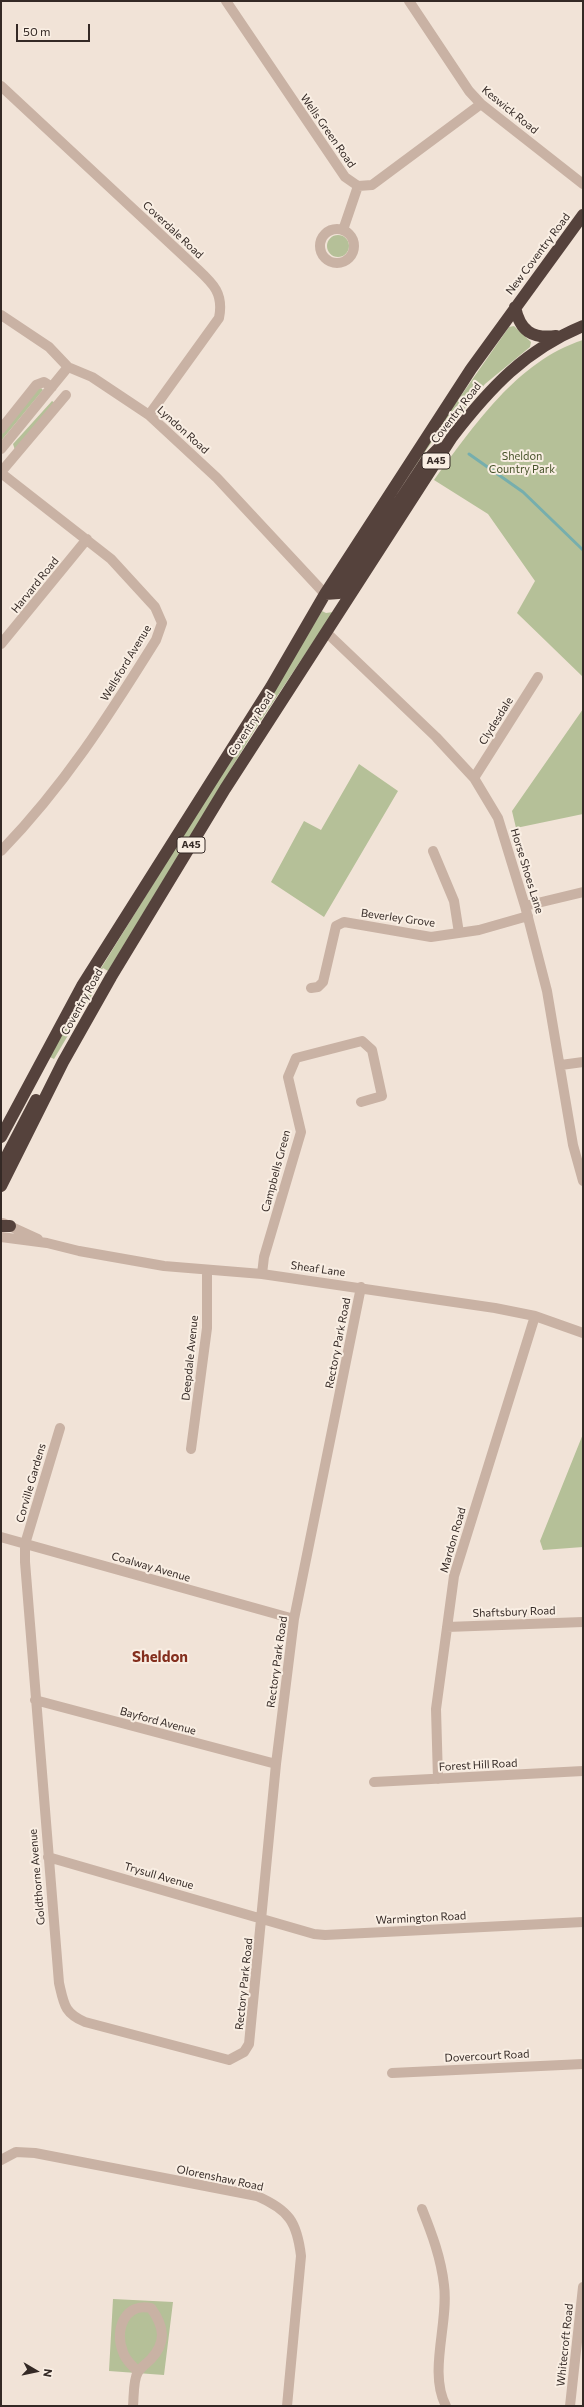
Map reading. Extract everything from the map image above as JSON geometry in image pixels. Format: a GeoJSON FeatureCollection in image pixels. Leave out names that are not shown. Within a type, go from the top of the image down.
{"type":"FeatureCollection","features":[{"type":"Feature","properties":{"kind":"highway","name":"New Coventry Road"},"geometry":{"type":"LineString","coordinates":[[515,307],[583,215]]}},
{"type":"Feature","properties":{"kind":"highway"},"geometry":{"type":"LineString","coordinates":[[515,307],[524,327],[530,334],[537,337],[557,336]]}},
{"type":"Feature","properties":{"kind":"highway","name":"Coventry Road"},"geometry":{"type":"LineString","coordinates":[[1,1137],[82,986],[271,687],[325,594],[367,532],[429,431],[515,307]]}},
{"type":"Feature","properties":{"kind":"highway","name":"Coventry Road"},"geometry":{"type":"LineString","coordinates":[[1,1186],[63,1062],[111,977],[225,789],[452,437],[485,395],[516,364],[557,336],[583,326]]}},
{"type":"Feature","properties":{"kind":"highway"},"geometry":{"type":"LineString","coordinates":[[325,594],[339,593],[426,460],[452,437]]}},
{"type":"Feature","properties":{"kind":"highway","name":"A45"},"geometry":{"type":"LineString","coordinates":[[1,1167],[43,1087],[63,1062]]}},
{"type":"Feature","properties":{"kind":"street","name":"Wells Green Road"},"geometry":{"type":"LineString","coordinates":[[226,1],[344,177],[358,186]]}},
{"type":"Feature","properties":{"kind":"street","name":"Keswick Road"},"geometry":{"type":"LineString","coordinates":[[409,1],[468,91],[480,104],[583,184]]}},
{"type":"Feature","properties":{"kind":"street","name":"Coverdale Road"},"geometry":{"type":"LineString","coordinates":[[1,86],[189,261],[218,291],[222,306],[219,318],[149,415]]}},
{"type":"Feature","properties":{"kind":"street"},"geometry":{"type":"LineString","coordinates":[[344,230],[358,186],[372,185],[480,104]]}},
{"type":"Feature","properties":{"kind":"street","name":"Lyndon Road"},"geometry":{"type":"LineString","coordinates":[[1,315],[49,347],[68,367],[92,377],[149,415],[217,478],[325,594]]}},
{"type":"Feature","properties":{"kind":"street"},"geometry":{"type":"LineString","coordinates":[[13,458],[2,448],[68,367]]}},
{"type":"Feature","properties":{"kind":"street"},"geometry":{"type":"LineString","coordinates":[[1,428],[36,386],[44,382],[52,387]]}},
{"type":"Feature","properties":{"kind":"street"},"geometry":{"type":"LineString","coordinates":[[1,473],[64,398]]}},
{"type":"Feature","properties":{"kind":"street","name":"Wellsford Avenue"},"geometry":{"type":"LineString","coordinates":[[1,473],[111,559],[155,607],[162,623],[160,632],[85,751],[36,815],[1,851]]}},
{"type":"Feature","properties":{"kind":"street","name":"Harvard Road"},"geometry":{"type":"LineString","coordinates":[[1,644],[87,539]]}},
{"type":"Feature","properties":{"kind":"street","name":"Horse Shoes Lane"},"geometry":{"type":"LineString","coordinates":[[326,632],[436,737],[474,778],[498,818],[528,916],[547,991],[561,1065],[573,1145],[583,1181]]}},
{"type":"Feature","properties":{"kind":"street","name":"Clydesdale"},"geometry":{"type":"LineString","coordinates":[[474,778],[538,677]]}},
{"type":"Feature","properties":{"kind":"street"},"geometry":{"type":"LineString","coordinates":[[433,851],[454,901],[459,933]]}},
{"type":"Feature","properties":{"kind":"street"},"geometry":{"type":"LineString","coordinates":[[525,906],[583,892]]}},
{"type":"Feature","properties":{"kind":"street","name":"Beverley Grove"},"geometry":{"type":"LineString","coordinates":[[311,988],[318,987],[322,982],[336,926],[344,922],[431,937],[479,930],[528,916]]}},
{"type":"Feature","properties":{"kind":"street","name":"Campbells Green"},"geometry":{"type":"LineString","coordinates":[[262,1274],[264,1257],[301,1132],[288,1077],[296,1058],[362,1041],[372,1050],[382,1096],[360,1102]]}},
{"type":"Feature","properties":{"kind":"street"},"geometry":{"type":"LineString","coordinates":[[561,1065],[583,1062]]}},
{"type":"Feature","properties":{"kind":"street","name":"Sheaf Lane"},"geometry":{"type":"LineString","coordinates":[[4,1225],[47,1243]]}},
{"type":"Feature","properties":{"kind":"street","name":"Sheaf Lane"},"geometry":{"type":"LineString","coordinates":[[3,1237],[47,1243],[127,1260],[207,1270],[262,1274],[361,1287],[535,1316],[583,1332]]}},
{"type":"Feature","properties":{"kind":"street","name":"Deepdale Avenue"},"geometry":{"type":"LineString","coordinates":[[191,1449],[207,1328],[207,1270]]}},
{"type":"Feature","properties":{"kind":"street","name":"Rectory Park Road"},"geometry":{"type":"LineString","coordinates":[[249,2044],[276,1764],[294,1619],[361,1287]]}},
{"type":"Feature","properties":{"kind":"street","name":"Mardon Road"},"geometry":{"type":"LineString","coordinates":[[438,1779],[436,1709],[454,1576],[535,1316]]}},
{"type":"Feature","properties":{"kind":"street","name":"Corville Gardens"},"geometry":{"type":"LineString","coordinates":[[26,1544],[60,1428]]}},
{"type":"Feature","properties":{"kind":"street","name":"Coalway Avenue"},"geometry":{"type":"LineString","coordinates":[[1,1537],[294,1619]]}},
{"type":"Feature","properties":{"kind":"street","name":"Goldthorne Avenue"},"geometry":{"type":"LineString","coordinates":[[26,1544],[25,1562],[35,1700],[59,1983],[68,2012],[85,2022],[223,2060],[238,2057],[249,2044]]}},
{"type":"Feature","properties":{"kind":"street","name":"Shaftsbury Road"},"geometry":{"type":"LineString","coordinates":[[447,1627],[583,1622]]}},
{"type":"Feature","properties":{"kind":"street","name":"Bayford Avenue"},"geometry":{"type":"LineString","coordinates":[[35,1700],[276,1764]]}},
{"type":"Feature","properties":{"kind":"street","name":"Forest Hill Road"},"geometry":{"type":"LineString","coordinates":[[374,1782],[583,1771]]}},
{"type":"Feature","properties":{"kind":"street","name":"Trysull Avenue"},"geometry":{"type":"LineString","coordinates":[[48,1857],[262,1919]]}},
{"type":"Feature","properties":{"kind":"street","name":"Warmington Road"},"geometry":{"type":"LineString","coordinates":[[262,1919],[325,1935],[583,1922]]}},
{"type":"Feature","properties":{"kind":"street","name":"Dovercourt Road"},"geometry":{"type":"LineString","coordinates":[[392,2073],[583,2064]]}},
{"type":"Feature","properties":{"kind":"street","name":"Olorenshaw Road"},"geometry":{"type":"LineString","coordinates":[[1,2160],[16,2152],[35,2153],[257,2196],[285,2213],[294,2223],[298,2236],[301,2256],[287,2406]]}},
{"type":"Feature","properties":{"kind":"street"},"geometry":{"type":"LineString","coordinates":[[422,2209],[435,2242],[444,2286],[439,2389],[446,2406]]}},
{"type":"Feature","properties":{"kind":"street","name":"Whitecroft Road"},"geometry":{"type":"LineString","coordinates":[[570,2406],[583,2287]]}},
{"type":"Feature","properties":{"kind":"street"},"geometry":{"type":"LineString","coordinates":[[132,2406],[138,2372],[160,2347],[163,2338],[163,2331],[156,2314],[151,2308],[145,2307],[137,2307],[126,2316],[119,2335],[123,2352],[138,2372]]}},
{"type":"Feature","properties":{"kind":"green space"},"geometry":{"type":"Polygon","coordinates":[[[338,235],[346,238],[349,246],[346,254],[338,257],[330,254],[327,246],[330,238],[338,235]]]}},
{"type":"Feature","properties":{"kind":"green space"},"geometry":{"type":"Polygon","coordinates":[[[514,326],[531,342],[530,347],[485,384],[453,423],[434,439],[411,472],[409,470],[509,327],[514,326]]]}},
{"type":"Feature","properties":{"kind":"green space","name":"Sheldon Country Park"},"geometry":{"type":"Polygon","coordinates":[[[583,340],[583,677],[517,613],[535,581],[488,514],[434,480],[481,418],[517,379],[538,363],[559,350],[583,340]]]}},
{"type":"Feature","properties":{"kind":"green space"},"geometry":{"type":"Polygon","coordinates":[[[41,388],[43,390],[1,441],[1,432],[36,390],[41,388]]]}},
{"type":"Feature","properties":{"kind":"green space"},"geometry":{"type":"Polygon","coordinates":[[[52,401],[55,403],[15,450],[13,444],[52,401]]]}},
{"type":"Feature","properties":{"kind":"green space"},"geometry":{"type":"Polygon","coordinates":[[[322,611],[326,613],[333,612],[254,731],[108,971],[103,968],[92,987],[90,986],[322,611]]]}},
{"type":"Feature","properties":{"kind":"green space"},"geometry":{"type":"Polygon","coordinates":[[[583,709],[583,814],[516,828],[512,811],[583,709]]]}},
{"type":"Feature","properties":{"kind":"green space"},"geometry":{"type":"Polygon","coordinates":[[[359,764],[398,791],[324,917],[271,882],[304,821],[321,830],[359,764]]]}},
{"type":"Feature","properties":{"kind":"green space"},"geometry":{"type":"Polygon","coordinates":[[[102,978],[54,1059],[48,1056],[85,993],[91,995],[102,978]]]}},
{"type":"Feature","properties":{"kind":"green space"},"geometry":{"type":"Polygon","coordinates":[[[583,1434],[583,1547],[543,1550],[540,1541],[583,1434]]]}},
{"type":"Feature","properties":{"kind":"green space"},"geometry":{"type":"Polygon","coordinates":[[[113,2299],[173,2302],[164,2375],[109,2371],[113,2299]]]}},
{"type":"Feature","properties":{"kind":"waterway"},"geometry":{"type":"LineString","coordinates":[[469,454],[523,492],[583,550]]}},
{"type":"Feature","properties":{"kind":"district","name":"Sheldon"},"geometry":{"type":"Point","coordinates":[160,1657]}}]}
